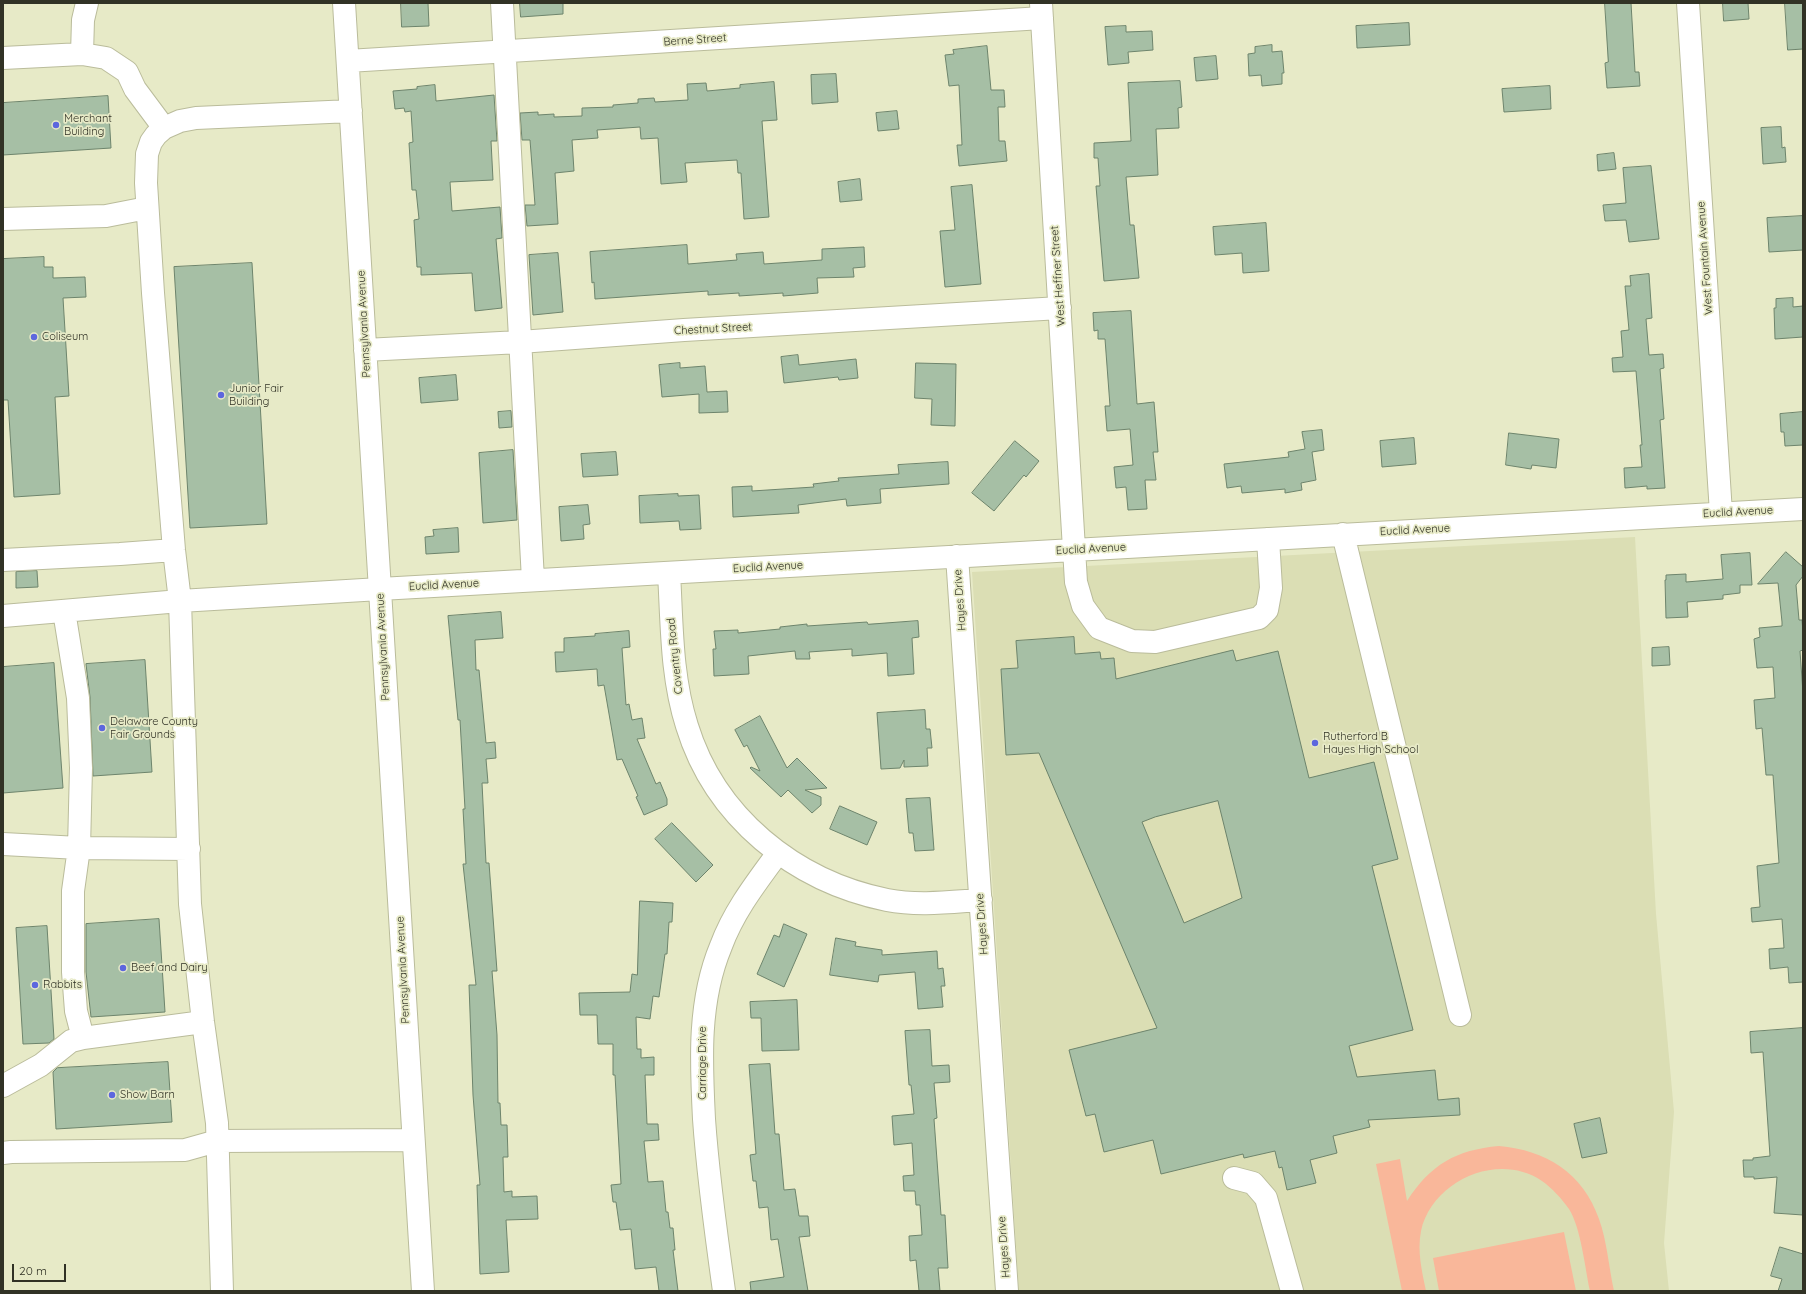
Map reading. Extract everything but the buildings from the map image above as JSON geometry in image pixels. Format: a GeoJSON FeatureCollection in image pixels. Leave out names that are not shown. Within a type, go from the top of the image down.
{"type":"FeatureCollection","features":[{"type":"Feature","properties":{"kind":"street"},"geometry":{"type":"LineString","coordinates":[[82,54],[83,20],[87,3]]}},
{"type":"Feature","properties":{"kind":"street","name":"Pennsylvania Avenue"},"geometry":{"type":"LineString","coordinates":[[344,3],[422,1291]]}},
{"type":"Feature","properties":{"kind":"street"},"geometry":{"type":"LineString","coordinates":[[502,3],[533,580]]}},
{"type":"Feature","properties":{"kind":"street","name":"West Fountain Avenue"},"geometry":{"type":"LineString","coordinates":[[1688,3],[1721,513]]}},
{"type":"Feature","properties":{"kind":"street","name":"Berne Street"},"geometry":{"type":"LineString","coordinates":[[348,61],[505,52],[1042,11]]}},
{"type":"Feature","properties":{"kind":"street","name":"West Heffner Street"},"geometry":{"type":"LineString","coordinates":[[1042,11],[1076,582],[1083,606],[1099,628],[1132,641],[1155,642],[1259,618],[1267,610],[1271,588],[1268,538]]}},
{"type":"Feature","properties":{"kind":"street"},"geometry":{"type":"LineString","coordinates":[[3,58],[82,54],[106,58],[127,72],[135,89],[164,128]]}},
{"type":"Feature","properties":{"kind":"street"},"geometry":{"type":"LineString","coordinates":[[222,1291],[217,1123],[203,1022],[190,904],[180,601],[174,550],[147,208],[147,154],[151,142],[164,128],[180,121],[196,118],[351,112]]}},
{"type":"Feature","properties":{"kind":"street"},"geometry":{"type":"LineString","coordinates":[[3,219],[106,216],[147,208]]}},
{"type":"Feature","properties":{"kind":"street","name":"Chestnut Street"},"geometry":{"type":"LineString","coordinates":[[365,350],[520,342],[1060,308]]}},
{"type":"Feature","properties":{"kind":"street","name":"Euclid Avenue"},"geometry":{"type":"LineString","coordinates":[[3,616],[180,601],[380,589],[1803,509]]}},
{"type":"Feature","properties":{"kind":"street"},"geometry":{"type":"LineString","coordinates":[[1343,534],[1460,1015]]}},
{"type":"Feature","properties":{"kind":"street"},"geometry":{"type":"LineString","coordinates":[[3,560],[174,550]]}},
{"type":"Feature","properties":{"kind":"street","name":"Hayes Drive"},"geometry":{"type":"LineString","coordinates":[[957,556],[1007,1291]]}},
{"type":"Feature","properties":{"kind":"street","name":"Coventry Road"},"geometry":{"type":"LineString","coordinates":[[668,573],[676,682],[687,727],[704,768],[725,799],[746,823],[778,853],[802,869],[825,881],[851,891],[888,900],[938,903],[981,900]]}},
{"type":"Feature","properties":{"kind":"street"},"geometry":{"type":"LineString","coordinates":[[64,611],[78,698],[81,768],[79,848],[73,891],[73,972],[76,1011],[83,1038]]}},
{"type":"Feature","properties":{"kind":"street"},"geometry":{"type":"LineString","coordinates":[[3,844],[79,848],[189,849]]}},
{"type":"Feature","properties":{"kind":"street","name":"Carriage Drive"},"geometry":{"type":"LineString","coordinates":[[724,1291],[707,1163],[701,1073],[701,1038],[705,1008],[714,964],[721,945],[736,913],[749,892],[778,853]]}},
{"type":"Feature","properties":{"kind":"street"},"geometry":{"type":"LineString","coordinates":[[3,1086],[41,1065],[71,1041],[83,1038],[203,1022]]}},
{"type":"Feature","properties":{"kind":"street"},"geometry":{"type":"LineString","coordinates":[[3,1153],[185,1150],[218,1141],[413,1140]]}},
{"type":"Feature","properties":{"kind":"street"},"geometry":{"type":"LineString","coordinates":[[1234,1178],[1253,1183],[1266,1198],[1292,1291]]}},
{"type":"Feature","properties":{"kind":"shaded area","name":"Rutherford B Hayes High School"},"geometry":{"type":"Polygon","coordinates":[[[1635,537],[1656,914],[1674,1112],[1664,1243],[1669,1291],[1019,1291],[972,572],[1635,537]]]}},
{"type":"Feature","properties":{"kind":"shaded area"},"geometry":{"type":"Polygon","coordinates":[[[1499,1146],[1516,1148],[1547,1159],[1561,1167],[1573,1177],[1583,1189],[1592,1203],[1602,1227],[1614,1291],[1590,1291],[1577,1227],[1569,1209],[1560,1198],[1542,1181],[1525,1172],[1506,1169],[1487,1170],[1469,1176],[1453,1185],[1438,1198],[1428,1213],[1421,1231],[1420,1261],[1426,1291],[1402,1291],[1376,1164],[1400,1159],[1407,1201],[1425,1177],[1446,1161],[1457,1155],[1470,1151],[1499,1146]]]}},
{"type":"Feature","properties":{"kind":"shaded area"},"geometry":{"type":"Polygon","coordinates":[[[1564,1232],[1576,1291],[1439,1291],[1433,1258],[1564,1232]]]}},
{"type":"Feature","properties":{"kind":"place","name":"Merchant Building"},"geometry":{"type":"Point","coordinates":[56,125]}},
{"type":"Feature","properties":{"kind":"place","name":"Coliseum"},"geometry":{"type":"Point","coordinates":[34,337]}},
{"type":"Feature","properties":{"kind":"place","name":"Junior Fair Building"},"geometry":{"type":"Point","coordinates":[221,395]}},
{"type":"Feature","properties":{"kind":"place","name":"Delaware County Fair Grounds"},"geometry":{"type":"Point","coordinates":[102,728]}},
{"type":"Feature","properties":{"kind":"place","name":"Rutherford B Hayes High School"},"geometry":{"type":"Point","coordinates":[1315,743]}},
{"type":"Feature","properties":{"kind":"place","name":"Beef and Dairy"},"geometry":{"type":"Point","coordinates":[123,968]}},
{"type":"Feature","properties":{"kind":"place","name":"Rabbits"},"geometry":{"type":"Point","coordinates":[35,985]}},
{"type":"Feature","properties":{"kind":"place","name":"Show Barn"},"geometry":{"type":"Point","coordinates":[112,1095]}}]}
